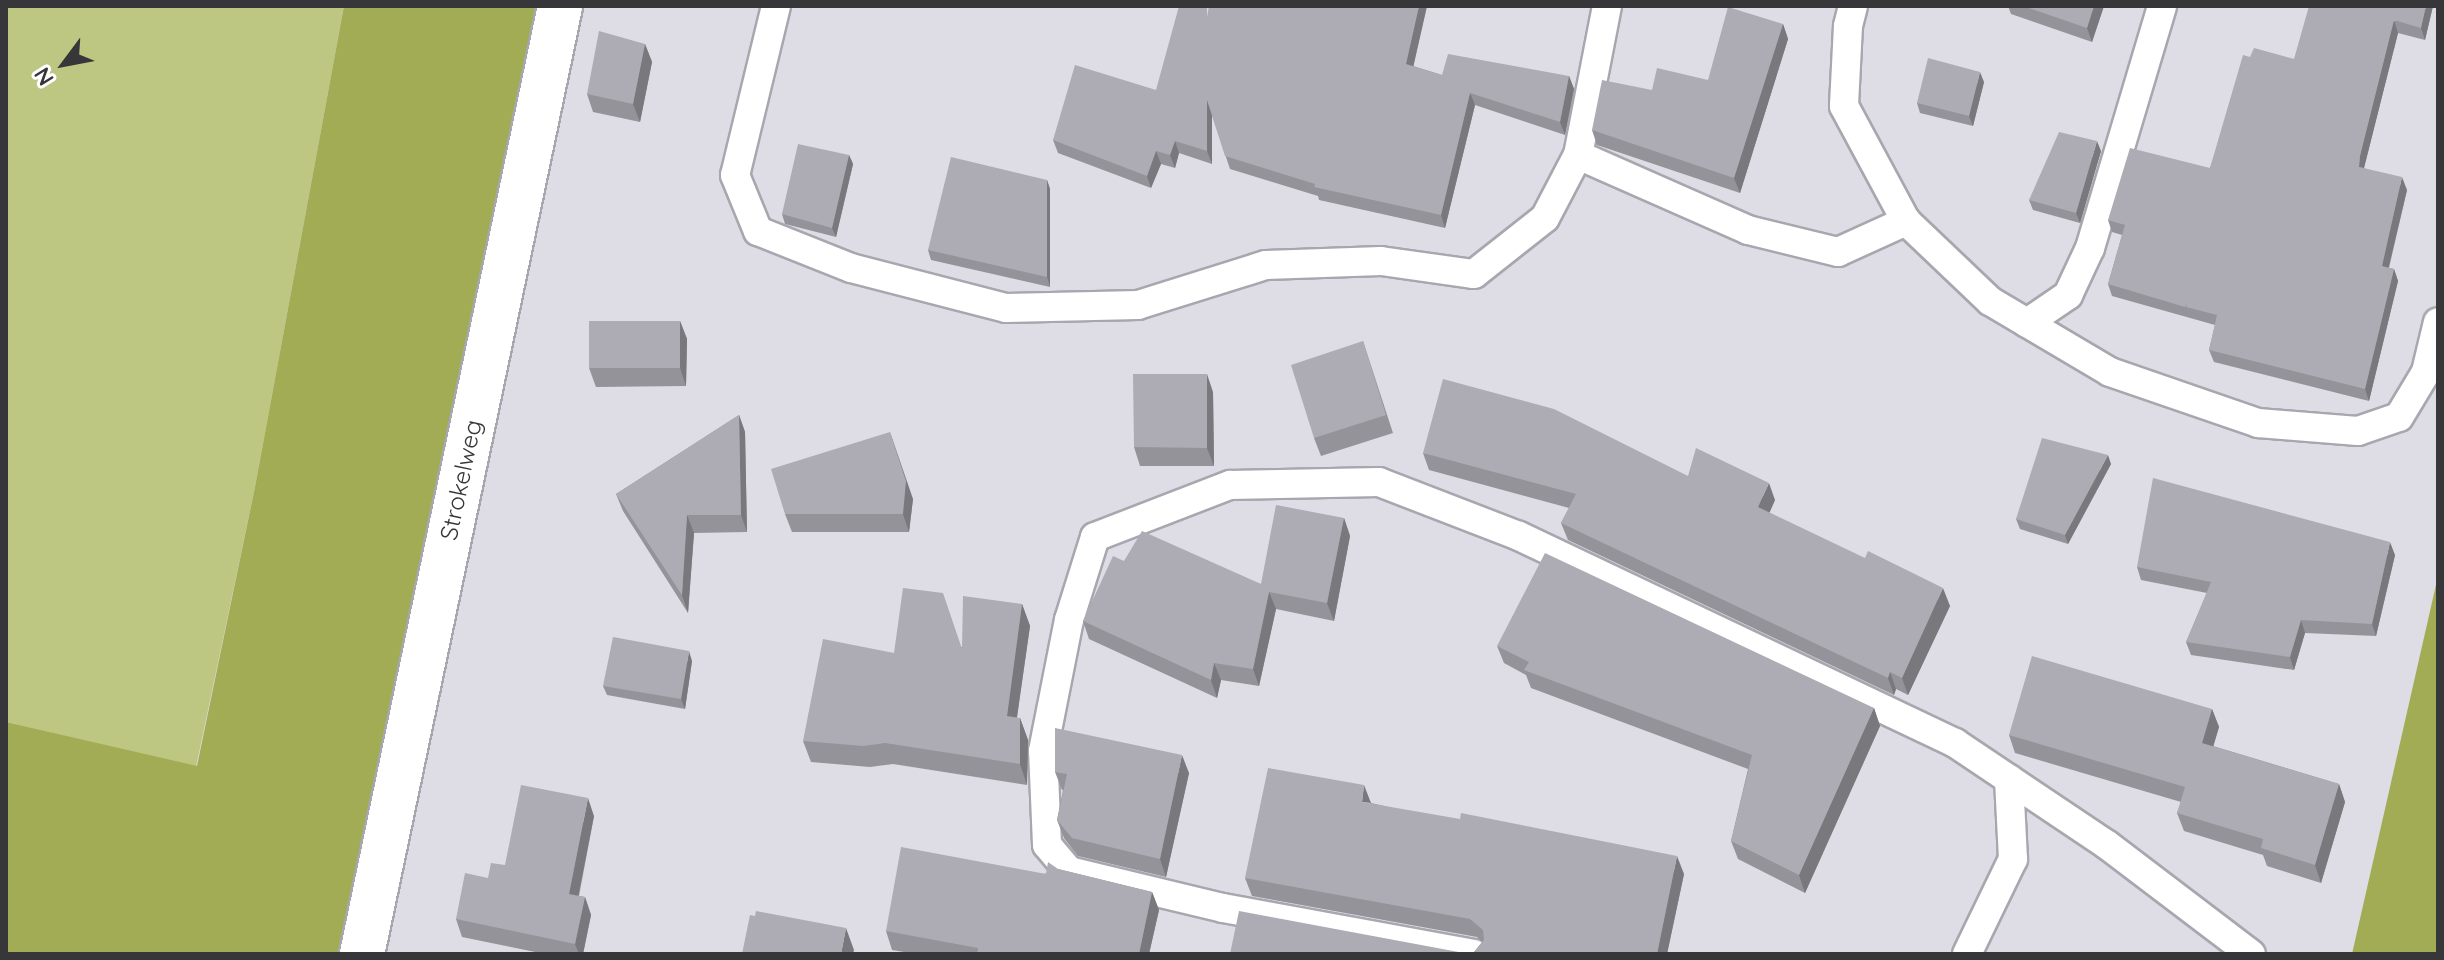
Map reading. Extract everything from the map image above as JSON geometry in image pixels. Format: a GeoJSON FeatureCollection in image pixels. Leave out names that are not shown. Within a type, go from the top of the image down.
{"type":"FeatureCollection","features":[{"type":"Feature","properties":{"kind":"street","name":"Strokelweg"},"geometry":{"type":"LineString","coordinates":[[362,954],[560,6]]}},
{"type":"Feature","properties":{"kind":"lane"},"geometry":{"type":"LineString","coordinates":[[776,6],[735,175],[758,231],[851,268],[1006,308],[1138,305],[1266,265],[1381,261],[1474,274],[1545,218],[1578,155],[1607,6]]}},
{"type":"Feature","properties":{"kind":"lane"},"geometry":{"type":"LineString","coordinates":[[1853,6],[1848,26],[1844,106],[1906,221],[1990,301],[2110,372],[2258,423],[2358,431],[2399,417],[2426,372],[2438,322]]}},
{"type":"Feature","properties":{"kind":"lane"},"geometry":{"type":"LineString","coordinates":[[2027,323],[2068,295],[2090,248],[2162,6]]}},
{"type":"Feature","properties":{"kind":"lane"},"geometry":{"type":"LineString","coordinates":[[1578,155],[1748,230],[1838,252],[1906,221]]}},
{"type":"Feature","properties":{"kind":"lane"},"geometry":{"type":"LineString","coordinates":[[1474,954],[1223,908],[1069,871],[1047,845],[1043,751],[1069,620],[1095,537],[1230,485],[1379,482],[1519,536],[1955,743],[2106,844],[2251,954]]}},
{"type":"Feature","properties":{"kind":"lane"},"geometry":{"type":"LineString","coordinates":[[1967,954],[2013,859],[2009,779]]}},
{"type":"Feature","properties":{"kind":"green space"},"geometry":{"type":"Polygon","coordinates":[[[6,6],[344,6],[255,487],[196,767],[6,722],[6,6]]]}},
{"type":"Feature","properties":{"kind":"green space"},"geometry":{"type":"Polygon","coordinates":[[[344,6],[537,6],[348,954],[6,954],[6,722],[197,766],[255,487],[344,6]]]}},
{"type":"Feature","properties":{"kind":"green space"},"geometry":{"type":"Polygon","coordinates":[[[2438,576],[2438,954],[2352,954],[2438,576]]]}},
{"type":"Feature","properties":{"kind":"building"},"geometry":{"type":"Polygon","coordinates":[[[1179,6],[1207,6],[1207,17],[1209,6],[1419,6],[1406,64],[1442,75],[1448,54],[1569,76],[1560,122],[1470,93],[1441,215],[1314,187],[1315,184],[1225,156],[1207,100],[1207,151],[1175,141],[1170,155],[1156,151],[1147,176],[1053,140],[1075,65],[1156,90],[1179,6]]]}},
{"type":"Feature","properties":{"kind":"building"},"geometry":{"type":"Polygon","coordinates":[[[2023,6],[2094,6],[2087,28],[2023,6]]]}},
{"type":"Feature","properties":{"kind":"building"},"geometry":{"type":"Polygon","coordinates":[[[2309,6],[2426,6],[2421,28],[2394,20],[2360,156],[2359,167],[2402,177],[2382,266],[2394,269],[2365,389],[2209,350],[2217,315],[2108,284],[2125,225],[2108,220],[2130,148],[2210,168],[2243,55],[2250,57],[2254,48],[2294,59],[2309,6]]]}},
{"type":"Feature","properties":{"kind":"building"},"geometry":{"type":"Polygon","coordinates":[[[1728,7],[1783,24],[1734,178],[1592,130],[1602,80],[1652,90],[1657,68],[1708,80],[1728,7]]]}},
{"type":"Feature","properties":{"kind":"building"},"geometry":{"type":"Polygon","coordinates":[[[599,31],[645,44],[633,104],[587,94],[599,31]]]}},
{"type":"Feature","properties":{"kind":"building"},"geometry":{"type":"Polygon","coordinates":[[[1928,58],[1980,72],[1969,116],[1917,103],[1928,58]]]}},
{"type":"Feature","properties":{"kind":"building"},"geometry":{"type":"Polygon","coordinates":[[[2059,132],[2097,141],[2076,213],[2029,200],[2059,132]]]}},
{"type":"Feature","properties":{"kind":"building"},"geometry":{"type":"Polygon","coordinates":[[[798,144],[849,155],[832,228],[782,214],[798,144]]]}},
{"type":"Feature","properties":{"kind":"building"},"geometry":{"type":"Polygon","coordinates":[[[951,157],[1047,180],[1047,277],[928,250],[951,157]]]}},
{"type":"Feature","properties":{"kind":"building"},"geometry":{"type":"Polygon","coordinates":[[[589,321],[680,321],[680,368],[589,368],[589,321]]]}},
{"type":"Feature","properties":{"kind":"building"},"geometry":{"type":"Polygon","coordinates":[[[1363,341],[1386,415],[1314,438],[1291,365],[1363,341]]]}},
{"type":"Feature","properties":{"kind":"building"},"geometry":{"type":"Polygon","coordinates":[[[1133,374],[1207,374],[1207,448],[1134,447],[1133,374]]]}},
{"type":"Feature","properties":{"kind":"building"},"geometry":{"type":"Polygon","coordinates":[[[1443,379],[1554,409],[1688,476],[1696,448],[1769,483],[1758,507],[1865,558],[1868,551],[1943,588],[1902,678],[1890,672],[1888,678],[1561,523],[1576,494],[1423,453],[1443,379]]]}},
{"type":"Feature","properties":{"kind":"building"},"geometry":{"type":"Polygon","coordinates":[[[739,415],[741,515],[687,515],[682,595],[616,494],[739,415]]]}},
{"type":"Feature","properties":{"kind":"building"},"geometry":{"type":"Polygon","coordinates":[[[890,432],[906,481],[903,514],[785,514],[771,469],[890,432]]]}},
{"type":"Feature","properties":{"kind":"building"},"geometry":{"type":"Polygon","coordinates":[[[2042,438],[2108,455],[2065,535],[2016,519],[2042,438]]]}},
{"type":"Feature","properties":{"kind":"building"},"geometry":{"type":"Polygon","coordinates":[[[2153,478],[2390,542],[2372,624],[2301,620],[2290,657],[2186,642],[2211,582],[2137,567],[2153,478]]]}},
{"type":"Feature","properties":{"kind":"building"},"geometry":{"type":"Polygon","coordinates":[[[1276,505],[1344,518],[1327,603],[1269,592],[1253,669],[1214,663],[1211,680],[1083,621],[1113,556],[1124,561],[1142,531],[1261,584],[1276,505]]]}},
{"type":"Feature","properties":{"kind":"building"},"geometry":{"type":"Polygon","coordinates":[[[1545,553],[1874,708],[1799,875],[1731,841],[1752,755],[1524,670],[1529,662],[1497,646],[1545,553]]]}},
{"type":"Feature","properties":{"kind":"building"},"geometry":{"type":"Polygon","coordinates":[[[903,588],[943,593],[962,649],[963,596],[1022,604],[1007,716],[1020,718],[1020,764],[885,743],[863,746],[803,741],[823,639],[894,653],[903,588]]]}},
{"type":"Feature","properties":{"kind":"building"},"geometry":{"type":"Polygon","coordinates":[[[613,637],[689,651],[681,699],[603,686],[613,637]]]}},
{"type":"Feature","properties":{"kind":"building"},"geometry":{"type":"Polygon","coordinates":[[[2032,656],[2212,709],[2202,743],[2339,784],[2315,865],[2261,848],[2263,839],[2177,813],[2185,787],[2009,735],[2032,656]]]}},
{"type":"Feature","properties":{"kind":"building"},"geometry":{"type":"Polygon","coordinates":[[[1055,728],[1182,755],[1160,859],[1072,838],[1057,820],[1067,774],[1055,772],[1055,728]]]}},
{"type":"Feature","properties":{"kind":"building"},"geometry":{"type":"Polygon","coordinates":[[[1268,768],[1364,785],[1362,802],[1460,819],[1461,813],[1677,856],[1657,954],[1230,954],[1239,911],[1464,953],[1474,952],[1484,940],[1483,930],[1470,919],[1245,878],[1268,768]]]}},
{"type":"Feature","properties":{"kind":"building"},"geometry":{"type":"Polygon","coordinates":[[[521,785],[588,798],[569,894],[585,897],[575,944],[456,919],[465,873],[488,878],[491,863],[505,865],[521,785]]]}},
{"type":"Feature","properties":{"kind":"building"},"geometry":{"type":"Polygon","coordinates":[[[901,847],[1046,874],[1048,862],[1058,869],[1152,892],[1139,954],[977,954],[978,948],[886,931],[901,847]]]}},
{"type":"Feature","properties":{"kind":"building"},"geometry":{"type":"Polygon","coordinates":[[[756,911],[846,928],[841,954],[742,954],[750,915],[755,916],[756,911]]]}}]}
